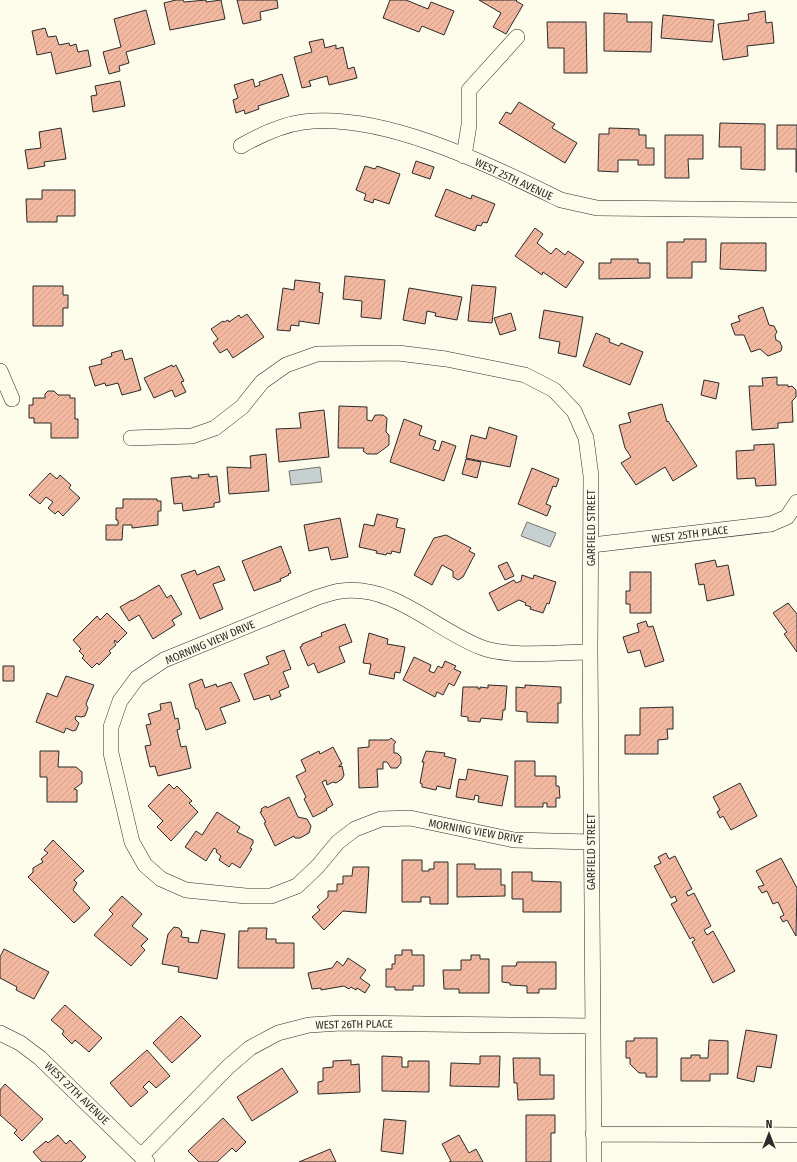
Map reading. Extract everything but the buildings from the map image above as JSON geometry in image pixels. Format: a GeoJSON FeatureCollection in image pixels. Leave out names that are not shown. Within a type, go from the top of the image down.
{"type":"FeatureCollection","features":[{"type":"Feature","properties":{"kind":"street"},"geometry":{"type":"LineString","coordinates":[[464,156],[469,125],[469,90],[517,37]]}},
{"type":"Feature","properties":{"kind":"street","name":"WEST 25TH AVENUE"},"geometry":{"type":"LineString","coordinates":[[241,146],[260,135],[302,122],[346,122],[380,129],[441,146],[561,200],[576,204],[597,208],[797,210]]}},
{"type":"Feature","properties":{"kind":"street","name":"GARFIELD STREET"},"geometry":{"type":"LineString","coordinates":[[131,438],[192,436],[215,428],[242,407],[262,382],[286,365],[317,354],[398,353],[446,359],[525,375],[554,390],[574,411],[586,438],[591,476],[592,545],[590,652],[594,1162]]}},
{"type":"Feature","properties":{"kind":"street"},"geometry":{"type":"LineString","coordinates":[[0,371],[12,399]]}},
{"type":"Feature","properties":{"kind":"street","name":"WEST 25TH PLACE"},"geometry":{"type":"LineString","coordinates":[[592,545],[771,524],[787,516],[797,502]]}},
{"type":"Feature","properties":{"kind":"street","name":"MORNING VIEW DRIVE"},"geometry":{"type":"LineString","coordinates":[[590,652],[502,652],[483,648],[396,600],[367,591],[341,591],[318,597],[164,660],[137,678],[120,701],[111,727],[111,753],[132,842],[145,864],[161,879],[186,890],[246,896],[271,896],[296,886],[318,866],[338,842],[355,829],[381,819],[410,818],[514,840],[591,842]]}},
{"type":"Feature","properties":{"kind":"street","name":"WEST 26TH PLACE"},"geometry":{"type":"LineString","coordinates":[[144,1159],[228,1067],[250,1048],[278,1033],[309,1025],[341,1023],[592,1026]]}},
{"type":"Feature","properties":{"kind":"street","name":"WEST 27TH AVENUE"},"geometry":{"type":"LineString","coordinates":[[0,1033],[20,1043],[40,1058],[144,1159]]}},
{"type":"Feature","properties":{"kind":"street"},"geometry":{"type":"LineString","coordinates":[[593,1134],[797,1134]]}},
{"type":"Feature","properties":{"kind":"shaded area"},"geometry":{"type":"Polygon","coordinates":[[[320,467],[322,482],[291,485],[289,471],[320,467]]]}},
{"type":"Feature","properties":{"kind":"shaded area"},"geometry":{"type":"Polygon","coordinates":[[[527,522],[556,533],[550,547],[521,536],[527,522]]]}}]}
